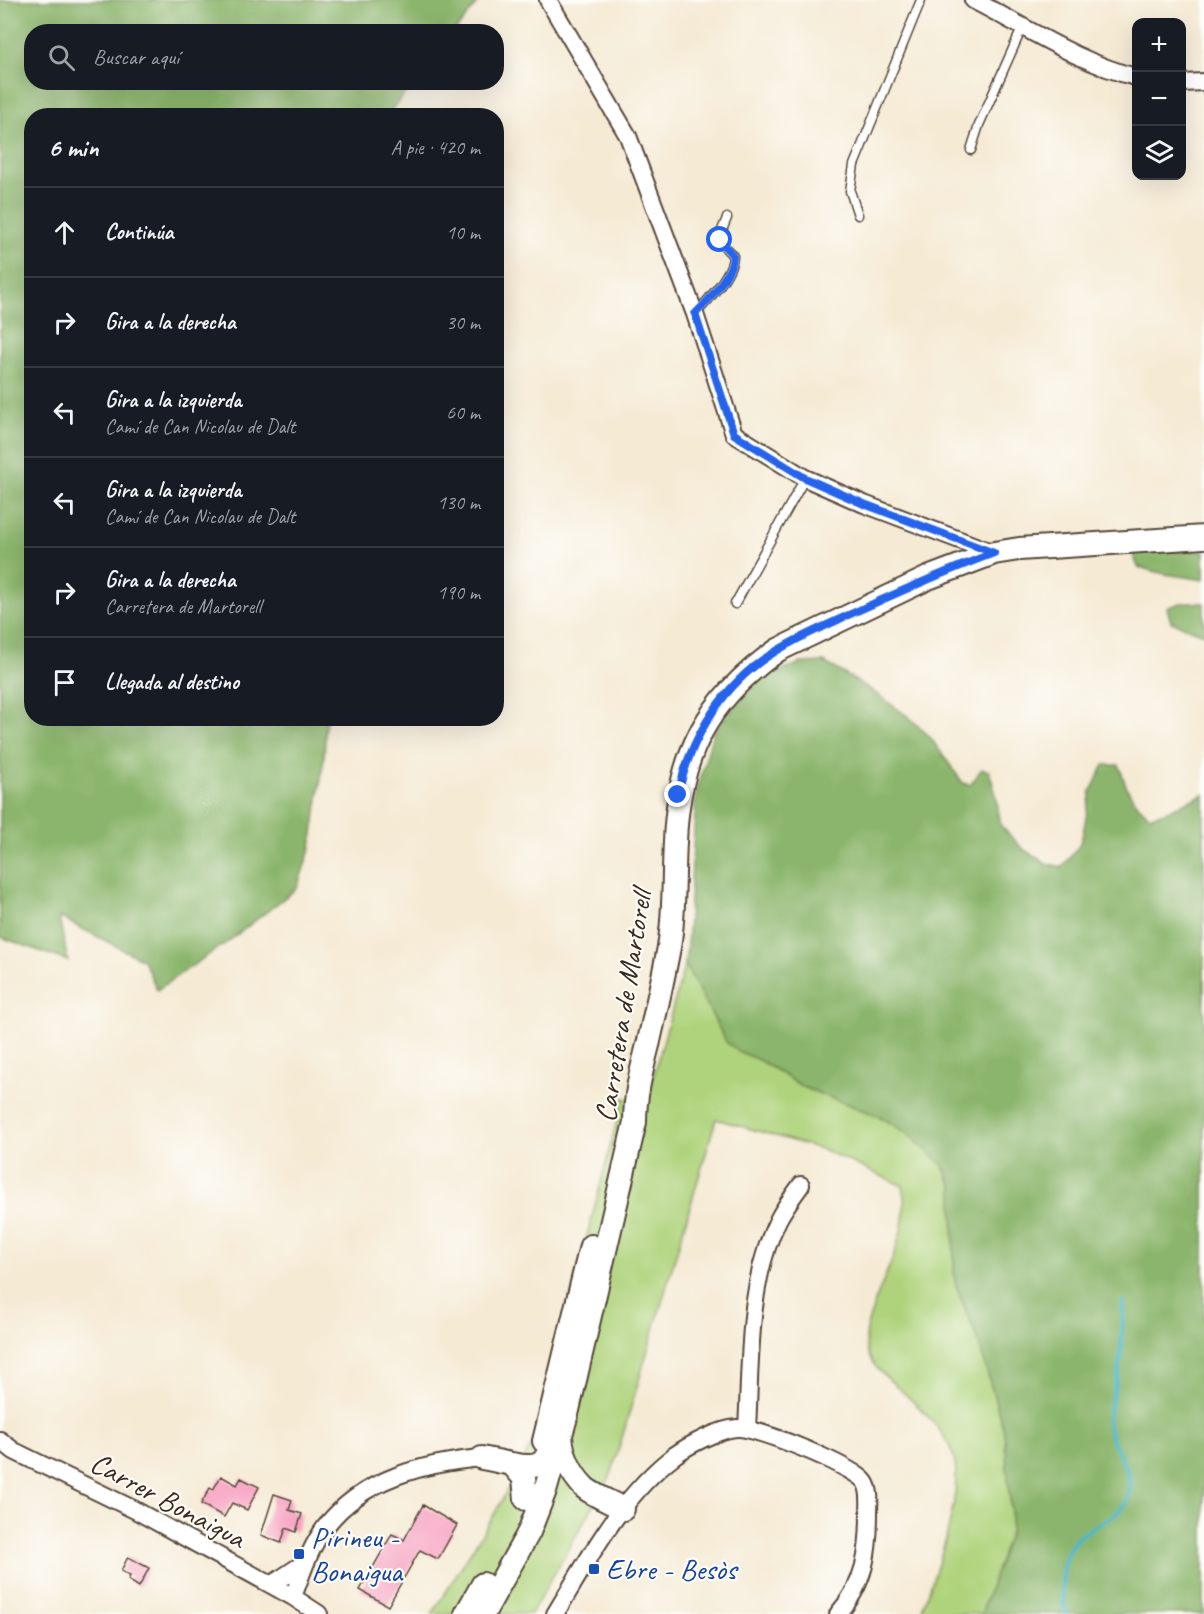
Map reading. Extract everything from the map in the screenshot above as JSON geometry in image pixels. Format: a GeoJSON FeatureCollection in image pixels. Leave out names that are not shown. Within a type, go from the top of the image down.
{"type":"FeatureCollection","features":[{"type":"Feature","properties":{"kind":"main road","name":"Carretera de Martorell"},"geometry":{"type":"LineString","coordinates":[[483,1614],[546,1488],[553,1436],[568,1410],[633,1131],[635,1098],[670,939],[678,795],[693,748],[709,718],[735,685],[761,661],[778,650],[928,578],[994,553],[1019,549],[1204,537]]}},
{"type":"Feature","properties":{"kind":"main road"},"geometry":{"type":"LineString","coordinates":[[623,1509],[586,1488],[567,1463],[553,1436],[579,1291],[603,1198],[635,1098]]}},
{"type":"Feature","properties":{"kind":"main road"},"geometry":{"type":"LineString","coordinates":[[524,1461],[548,1455],[558,1425],[568,1410]]}},
{"type":"Feature","properties":{"kind":"main road"},"geometry":{"type":"LineString","coordinates":[[524,1461],[553,1436]]}},
{"type":"Feature","properties":{"kind":"main road"},"geometry":{"type":"LineString","coordinates":[[482,1458],[502,1453],[541,1469],[540,1492],[530,1517]]}},
{"type":"Feature","properties":{"kind":"main road"},"geometry":{"type":"LineString","coordinates":[[466,1614],[506,1545],[530,1517],[556,1494],[568,1488],[586,1488]]}},
{"type":"Feature","properties":{"kind":"street"},"geometry":{"type":"LineString","coordinates":[[548,0],[628,136],[695,314],[734,434],[805,478],[864,504],[994,553]]}},
{"type":"Feature","properties":{"kind":"street"},"geometry":{"type":"LineString","coordinates":[[973,0],[1098,64],[1132,75]]}},
{"type":"Feature","properties":{"kind":"street"},"geometry":{"type":"LineString","coordinates":[[1186,83],[1204,82]]}},
{"type":"Feature","properties":{"kind":"street"},"geometry":{"type":"LineString","coordinates":[[747,1429],[754,1292],[767,1246],[779,1218],[801,1185]]}},
{"type":"Feature","properties":{"kind":"street"},"geometry":{"type":"LineString","coordinates":[[555,1614],[623,1509],[654,1474],[675,1455],[714,1435],[737,1428],[760,1432],[846,1467],[865,1482],[869,1499],[867,1556],[862,1575],[851,1599],[838,1614]]}},
{"type":"Feature","properties":{"kind":"street","name":"Carrer Bonaigua"},"geometry":{"type":"LineString","coordinates":[[0,1440],[14,1450],[135,1510],[315,1611]]}},
{"type":"Feature","properties":{"kind":"street"},"geometry":{"type":"LineString","coordinates":[[293,1597],[307,1561],[326,1527],[342,1508],[361,1494],[408,1471],[433,1464],[482,1458]]}},
{"type":"Feature","properties":{"kind":"street"},"geometry":{"type":"LineString","coordinates":[[271,1585],[307,1561]]}},
{"type":"Feature","properties":{"kind":"street"},"geometry":{"type":"LineString","coordinates":[[307,1561],[315,1611]]}},
{"type":"Feature","properties":{"kind":"lane"},"geometry":{"type":"LineString","coordinates":[[858,215],[850,191],[854,165],[921,0]]}},
{"type":"Feature","properties":{"kind":"lane"},"geometry":{"type":"LineString","coordinates":[[971,150],[979,125],[1023,26]]}},
{"type":"Feature","properties":{"kind":"lane"},"geometry":{"type":"LineString","coordinates":[[695,314],[714,292],[732,265],[733,256],[720,240],[721,229],[727,218]]}},
{"type":"Feature","properties":{"kind":"lane"},"geometry":{"type":"LineString","coordinates":[[735,604],[805,478]]}},
{"type":"Feature","properties":{"kind":"green space"},"geometry":{"type":"Polygon","coordinates":[[[0,0],[480,0],[461,24],[24,24],[24,90],[408,90],[393,108],[24,108],[24,726],[326,726],[324,758],[311,847],[297,888],[229,941],[157,990],[143,960],[59,917],[68,961],[0,937],[0,0]]]}},
{"type":"Feature","properties":{"kind":"green space"},"geometry":{"type":"Polygon","coordinates":[[[1147,551],[1204,551],[1204,580],[1138,567],[1133,554],[1147,551]]]}},
{"type":"Feature","properties":{"kind":"green space"},"geometry":{"type":"Polygon","coordinates":[[[1180,603],[1204,603],[1204,634],[1171,622],[1167,608],[1180,603]]]}},
{"type":"Feature","properties":{"kind":"green space"},"geometry":{"type":"Polygon","coordinates":[[[824,662],[868,688],[909,717],[930,737],[963,783],[970,785],[982,769],[989,771],[1001,826],[1023,849],[1045,863],[1062,867],[1079,846],[1091,791],[1104,765],[1119,765],[1130,793],[1138,805],[1150,816],[1165,812],[1204,794],[1204,1614],[981,1614],[1011,1529],[1011,1511],[1004,1431],[979,1343],[956,1286],[953,1187],[942,1164],[908,1134],[883,1118],[803,1087],[727,1043],[685,964],[696,795],[713,732],[758,679],[801,663],[824,662]]]}},
{"type":"Feature","properties":{"kind":"green space"},"geometry":{"type":"Polygon","coordinates":[[[685,964],[727,1043],[803,1087],[883,1118],[908,1134],[942,1163],[953,1187],[956,1286],[979,1343],[1004,1431],[1011,1511],[1011,1529],[981,1614],[920,1614],[947,1533],[956,1469],[952,1452],[942,1434],[920,1408],[875,1366],[868,1354],[866,1335],[868,1323],[900,1234],[904,1203],[903,1186],[824,1150],[716,1119],[611,1475],[531,1614],[432,1614],[495,1513],[533,1442],[623,1098],[646,1103],[685,964]]]}},
{"type":"Feature","properties":{"kind":"building"},"geometry":{"type":"Polygon","coordinates":[[[221,1476],[237,1485],[241,1478],[259,1487],[247,1510],[232,1503],[224,1517],[201,1504],[210,1488],[213,1490],[221,1476]]]}},
{"type":"Feature","properties":{"kind":"building"},"geometry":{"type":"Polygon","coordinates":[[[274,1494],[292,1500],[289,1510],[302,1514],[296,1532],[286,1528],[281,1543],[261,1535],[274,1494]]]}},
{"type":"Feature","properties":{"kind":"building"},"geometry":{"type":"Polygon","coordinates":[[[423,1505],[457,1525],[438,1559],[420,1550],[388,1606],[360,1590],[392,1534],[404,1540],[423,1505]]]}},
{"type":"Feature","properties":{"kind":"building"},"geometry":{"type":"Polygon","coordinates":[[[128,1557],[149,1568],[139,1587],[128,1580],[130,1576],[121,1571],[128,1557]]]}},
{"type":"Feature","properties":{"kind":"waterway"},"geometry":{"type":"LineString","coordinates":[[1066,1614],[1062,1584],[1065,1563],[1072,1544],[1086,1532],[1115,1514],[1126,1501],[1129,1493],[1128,1475],[1108,1424],[1119,1366],[1123,1302]]}},
{"type":"Feature","properties":{"kind":"place","name":"Pirineu - Bonaigua"},"geometry":{"type":"Point","coordinates":[299,1554]}},
{"type":"Feature","properties":{"kind":"place","name":"Ebre - Besòs"},"geometry":{"type":"Point","coordinates":[594,1569]}},
{"type":"Feature","properties":{"kind":"route"},"geometry":{"type":"LineString","coordinates":[[678,795],[685,768],[699,734],[720,702],[761,661],[802,638],[928,578],[994,553],[864,504],[805,478],[734,434],[695,314],[704,306],[734,260],[720,240]]}}]}
